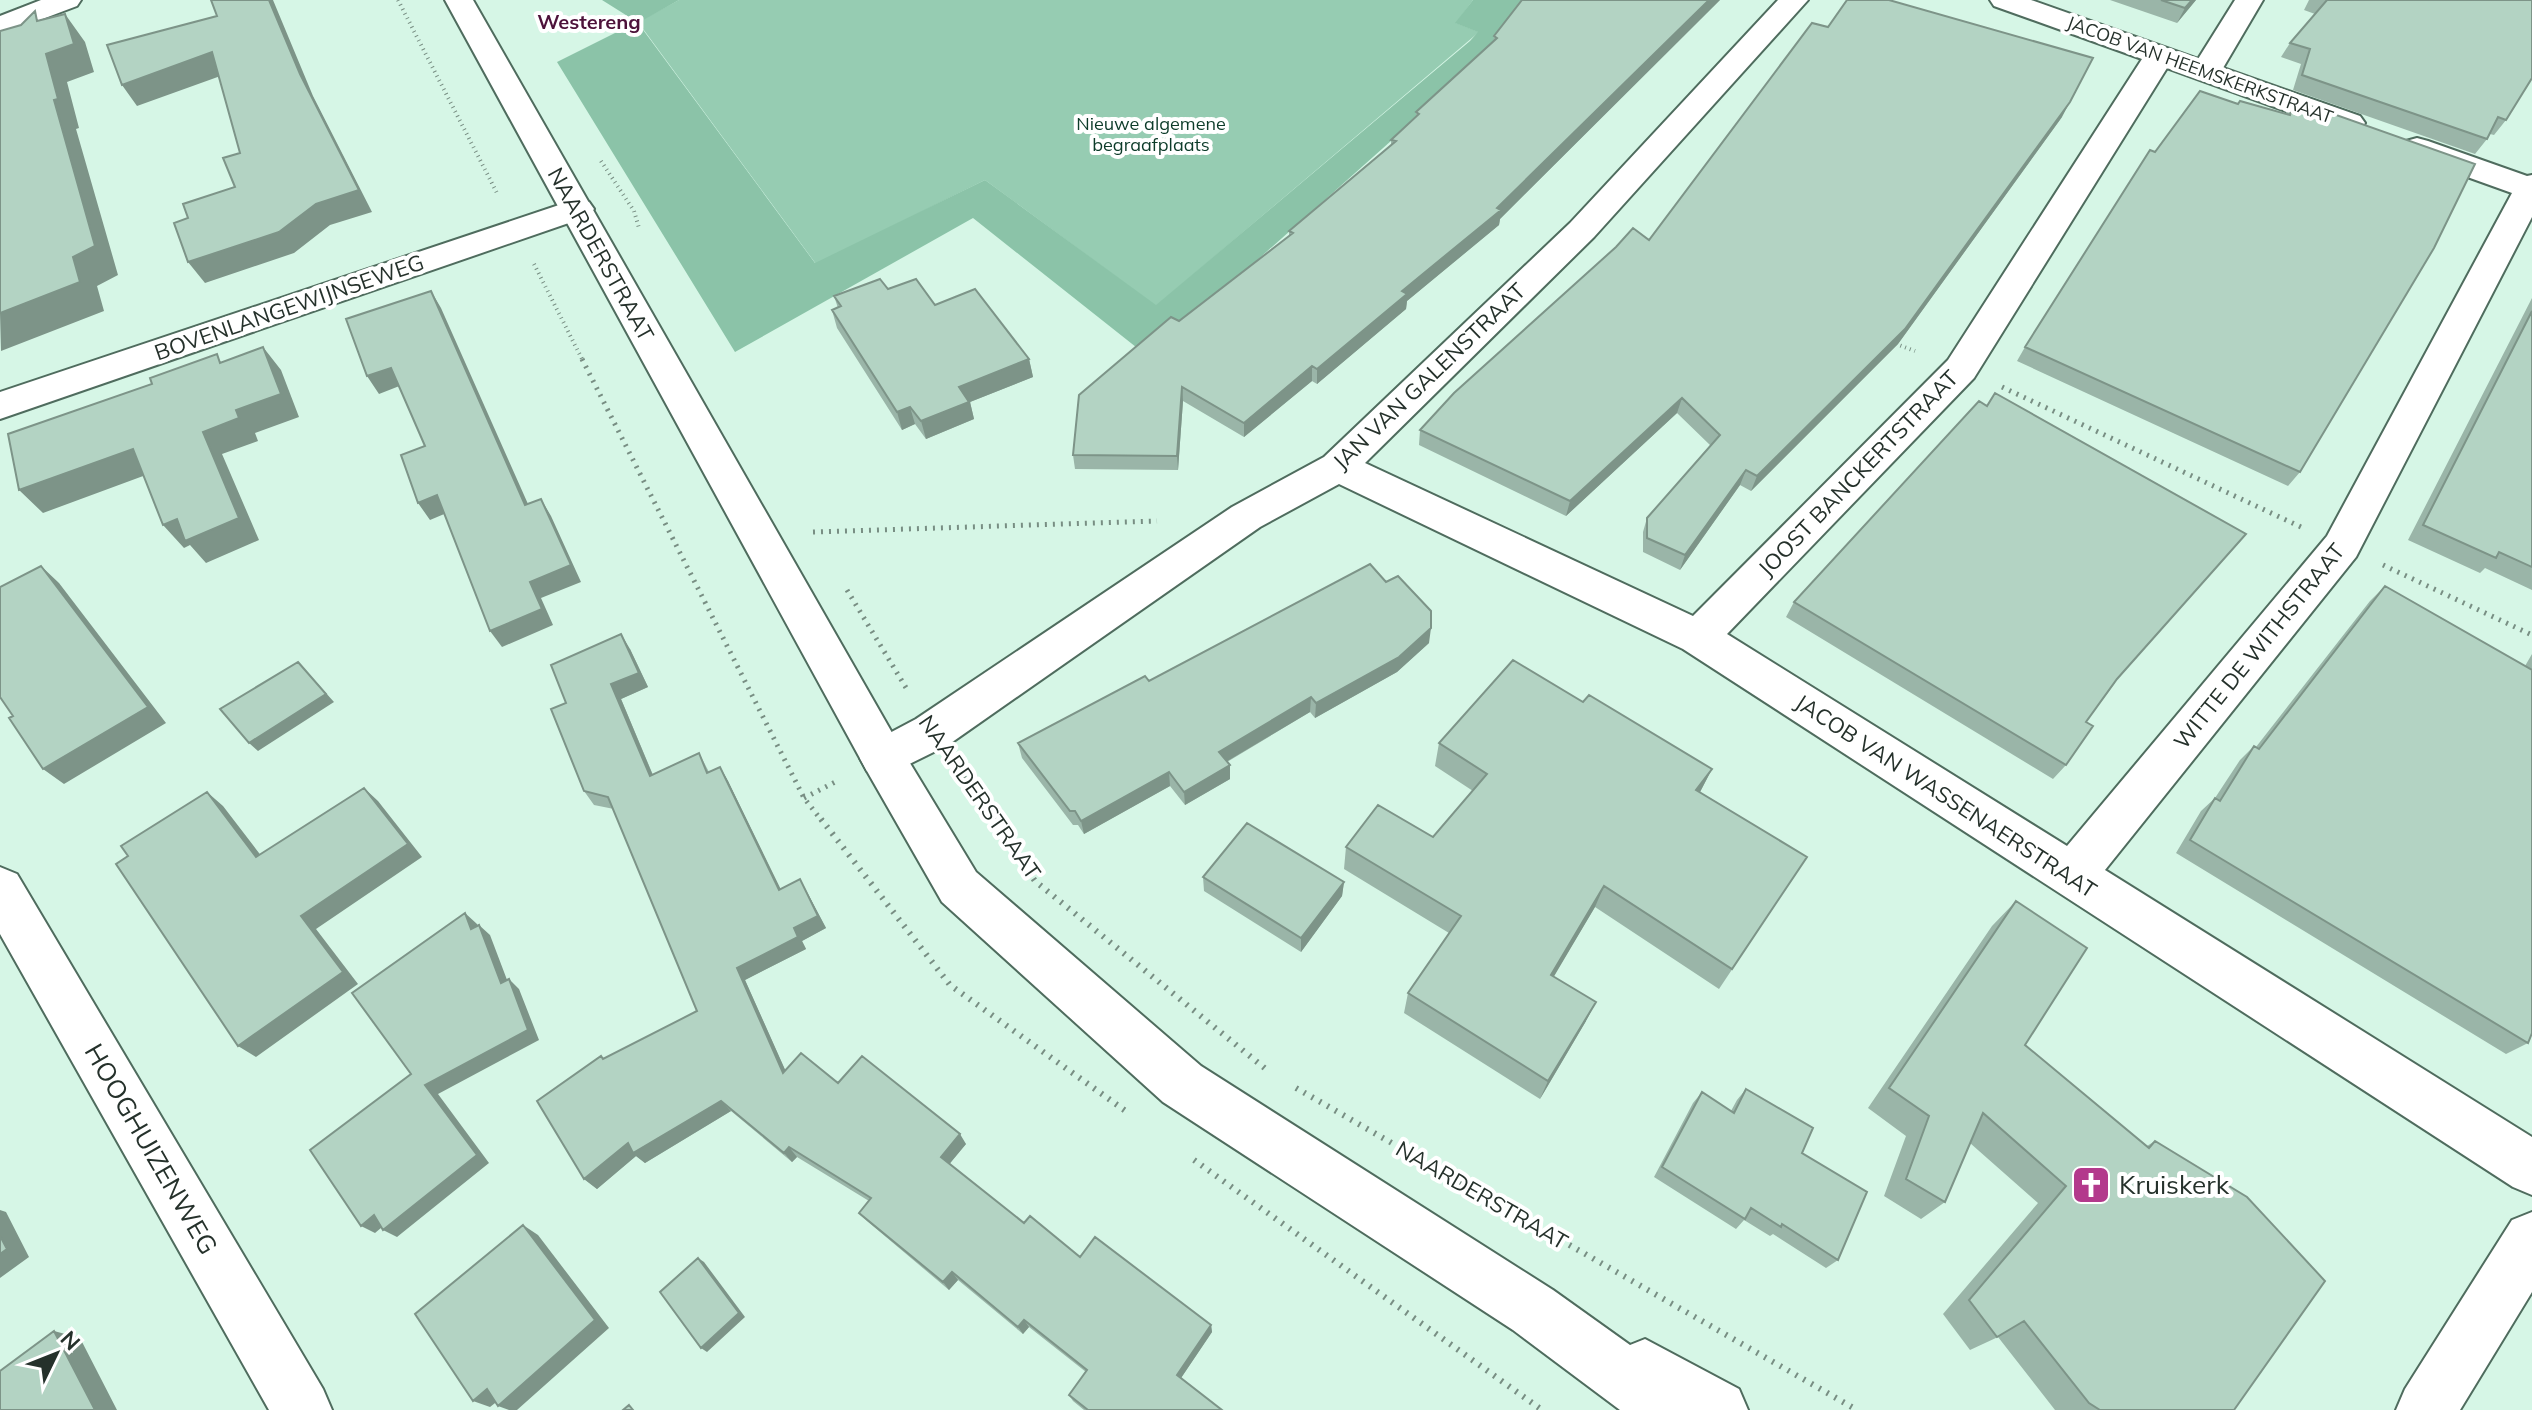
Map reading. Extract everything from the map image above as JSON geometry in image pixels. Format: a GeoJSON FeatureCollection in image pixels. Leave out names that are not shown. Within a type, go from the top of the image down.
{"type":"FeatureCollection","features":[{"type":"Feature","properties":{"kind":"street"},"geometry":{"type":"LineString","coordinates":[[0,26],[67,0]]}},
{"type":"Feature","properties":{"kind":"street","name":"NAARDERSTRAAT"},"geometry":{"type":"LineString","coordinates":[[459,0],[883,758],[959,887],[1182,1084],[1533,1310],[1669,1410]]}},
{"type":"Feature","properties":{"kind":"street","name":"JAN VAN GALENSTRAAT"},"geometry":{"type":"LineString","coordinates":[[883,758],[932,732],[1246,517],[1338,467],[1582,230],[1794,0]]}},
{"type":"Feature","properties":{"kind":"street","name":"JACOB VAN HEEMSKERKSTRAAT"},"geometry":{"type":"LineString","coordinates":[[2004,0],[2531,188]]}},
{"type":"Feature","properties":{"kind":"street"},"geometry":{"type":"LineString","coordinates":[[2206,71],[2249,0]]}},
{"type":"Feature","properties":{"kind":"street","name":"JOOST BANCKERTSTRAAT"},"geometry":{"type":"LineString","coordinates":[[1698,637],[1961,369],[2160,55]]}},
{"type":"Feature","properties":{"kind":"street","name":"WITTE DE WITHSTRAAT"},"geometry":{"type":"LineString","coordinates":[[2071,876],[2342,546],[2531,188]]}},
{"type":"Feature","properties":{"kind":"street","name":"BOVENLANGEWIJNSEWEG"},"geometry":{"type":"LineString","coordinates":[[0,406],[577,209]]}},
{"type":"Feature","properties":{"kind":"street","name":"JACOB VAN WASSENAERSTRAAT"},"geometry":{"type":"LineString","coordinates":[[1338,467],[1698,637],[2532,1168]]}},
{"type":"Feature","properties":{"kind":"street","name":"HOOGHUIZENWEG"},"geometry":{"type":"LineString","coordinates":[[0,889],[302,1410]]}},
{"type":"Feature","properties":{"kind":"street"},"geometry":{"type":"LineString","coordinates":[[2426,1410],[2532,1240]]}},
{"type":"Feature","properties":{"kind":"street","name":"NAARDERSTRAAT"},"geometry":{"type":"LineString","coordinates":[[1533,1310],[1665,1378],[1718,1410]]}},
{"type":"Feature","properties":{"kind":"path","name":"NAARDERSTRAAT"},"geometry":{"type":"LineString","coordinates":[[591,151],[609,170],[634,211],[642,237]]}},
{"type":"Feature","properties":{"kind":"path"},"geometry":{"type":"LineString","coordinates":[[1886,340],[1961,369],[2532,635]]}},
{"type":"Feature","properties":{"kind":"path"},"geometry":{"type":"LineString","coordinates":[[804,518],[821,545]]}},
{"type":"Feature","properties":{"kind":"path"},"geometry":{"type":"LineString","coordinates":[[813,532],[1159,521]]}},
{"type":"Feature","properties":{"kind":"path","name":"NAARDERSTRAAT"},"geometry":{"type":"LineString","coordinates":[[845,585],[932,732],[1035,881],[1273,1075]]}},
{"type":"Feature","properties":{"kind":"path","name":"NAARDERSTRAAT"},"geometry":{"type":"LineString","coordinates":[[1287,1083],[1857,1410]]}},
{"type":"Feature","properties":{"kind":"green space"},"geometry":{"type":"Polygon","coordinates":[[[602,0],[679,0],[638,23],[815,263],[985,180],[1156,305],[1470,41],[1478,32],[1455,23],[1473,0],[1540,0],[1465,75],[1173,335],[1141,351],[973,218],[735,352],[557,62],[637,22],[602,0]]]}},
{"type":"Feature","properties":{"kind":"green space","name":"Nieuwe algemene begraafplaats"},"geometry":{"type":"Polygon","coordinates":[[[679,0],[1473,0],[1456,23],[1479,32],[1156,306],[985,180],[816,264],[638,22],[679,0]]]}},
{"type":"Feature","properties":{"kind":"building"},"geometry":{"type":"Polygon","coordinates":[[[211,0],[269,0],[300,74],[359,190],[316,204],[279,232],[188,262],[174,223],[188,218],[183,204],[235,187],[223,158],[240,153],[212,52],[122,85],[107,45],[217,16],[211,0]]]}},
{"type":"Feature","properties":{"kind":"building"},"geometry":{"type":"Polygon","coordinates":[[[1522,0],[1709,0],[1497,208],[1501,210],[1402,291],[1407,294],[1317,369],[1312,366],[1244,423],[1182,387],[1177,456],[1073,455],[1079,395],[1171,317],[1179,321],[1293,233],[1289,231],[1396,141],[1391,140],[1419,114],[1416,112],[1497,38],[1494,36],[1522,0]]]}},
{"type":"Feature","properties":{"kind":"building"},"geometry":{"type":"Polygon","coordinates":[[[1847,0],[1889,0],[2093,58],[2070,102],[1905,329],[1757,476],[1746,470],[1685,555],[1647,538],[1647,518],[1720,435],[1682,398],[1570,501],[1420,430],[1454,393],[1616,247],[1633,228],[1649,240],[1812,23],[1828,27],[1847,0]]]}},
{"type":"Feature","properties":{"kind":"building"},"geometry":{"type":"Polygon","coordinates":[[[2161,0],[2192,0],[2185,8],[2161,0]]]}},
{"type":"Feature","properties":{"kind":"building"},"geometry":{"type":"Polygon","coordinates":[[[2327,0],[2532,0],[2532,78],[2506,120],[2498,117],[2487,139],[2302,75],[2310,49],[2290,43],[2327,0]]]}},
{"type":"Feature","properties":{"kind":"building"},"geometry":{"type":"Polygon","coordinates":[[[35,11],[37,21],[65,14],[74,44],[46,54],[58,99],[54,100],[95,246],[73,257],[80,282],[0,313],[0,31],[21,25],[35,11]]]}},
{"type":"Feature","properties":{"kind":"building"},"geometry":{"type":"Polygon","coordinates":[[[2200,91],[2238,104],[2240,101],[2290,115],[2294,100],[2475,164],[2434,248],[2300,472],[2025,347],[2150,150],[2155,152],[2200,91]]]}},
{"type":"Feature","properties":{"kind":"building"},"geometry":{"type":"Polygon","coordinates":[[[880,279],[888,289],[916,279],[935,305],[975,289],[1029,359],[959,387],[969,402],[921,421],[910,407],[897,412],[832,310],[841,306],[834,296],[880,279]]]}},
{"type":"Feature","properties":{"kind":"building"},"geometry":{"type":"Polygon","coordinates":[[[431,291],[525,505],[541,499],[571,565],[530,582],[542,609],[490,631],[437,495],[418,503],[401,455],[425,446],[391,368],[367,376],[346,319],[431,291]]]}},
{"type":"Feature","properties":{"kind":"building"},"geometry":{"type":"Polygon","coordinates":[[[2532,311],[2532,567],[2499,552],[2496,558],[2423,525],[2532,311]]]}},
{"type":"Feature","properties":{"kind":"building"},"geometry":{"type":"Polygon","coordinates":[[[263,347],[281,394],[236,410],[239,418],[203,432],[239,518],[185,541],[177,519],[163,525],[133,449],[19,490],[8,434],[152,384],[150,378],[217,354],[220,363],[263,347]]]}},
{"type":"Feature","properties":{"kind":"building"},"geometry":{"type":"Polygon","coordinates":[[[1995,393],[2246,534],[2117,679],[2086,722],[2093,726],[2066,765],[1794,602],[1979,401],[1987,406],[1995,393]]]}},
{"type":"Feature","properties":{"kind":"building"},"geometry":{"type":"Polygon","coordinates":[[[1370,564],[1386,582],[1398,576],[1431,611],[1431,628],[1399,657],[1316,703],[1311,697],[1219,752],[1230,765],[1184,792],[1169,772],[1081,821],[1018,743],[1145,676],[1149,681],[1370,564]]]}},
{"type":"Feature","properties":{"kind":"building"},"geometry":{"type":"Polygon","coordinates":[[[41,566],[148,707],[43,769],[9,718],[13,716],[0,697],[0,587],[41,566]]]}},
{"type":"Feature","properties":{"kind":"building"},"geometry":{"type":"Polygon","coordinates":[[[2385,586],[2532,670],[2532,1033],[2528,1043],[2190,840],[2215,798],[2220,801],[2254,746],[2259,749],[2385,586]]]}},
{"type":"Feature","properties":{"kind":"building"},"geometry":{"type":"Polygon","coordinates":[[[621,634],[639,673],[611,684],[650,776],[699,753],[707,773],[720,767],[779,890],[800,879],[818,916],[794,928],[798,937],[737,968],[783,1073],[801,1053],[838,1083],[862,1056],[960,1134],[941,1157],[1024,1223],[1030,1216],[1080,1257],[1095,1237],[1211,1325],[1177,1375],[1222,1410],[1088,1410],[1069,1395],[1087,1370],[1024,1320],[1018,1327],[952,1272],[943,1282],[859,1213],[871,1198],[789,1147],[784,1153],[721,1101],[633,1153],[628,1143],[584,1179],[537,1101],[601,1056],[603,1059],[697,1011],[608,797],[584,791],[551,709],[566,703],[551,665],[621,634]]]}},
{"type":"Feature","properties":{"kind":"building"},"geometry":{"type":"Polygon","coordinates":[[[1513,660],[1583,702],[1589,695],[1712,769],[1696,790],[1807,857],[1732,969],[1604,886],[1551,975],[1596,1002],[1548,1081],[1408,993],[1461,916],[1346,847],[1378,805],[1433,837],[1487,774],[1439,743],[1513,660]]]}},
{"type":"Feature","properties":{"kind":"building"},"geometry":{"type":"Polygon","coordinates":[[[298,662],[326,694],[249,743],[220,709],[298,662]]]}},
{"type":"Feature","properties":{"kind":"building"},"geometry":{"type":"Polygon","coordinates":[[[364,788],[408,844],[301,916],[343,972],[238,1046],[116,864],[128,856],[121,846],[207,792],[256,857],[364,788]]]}},
{"type":"Feature","properties":{"kind":"building"},"geometry":{"type":"Polygon","coordinates":[[[1247,823],[1344,882],[1301,938],[1203,877],[1247,823]]]}},
{"type":"Feature","properties":{"kind":"building","name":"Kruiskerk"},"geometry":{"type":"Polygon","coordinates":[[[2016,901],[2087,948],[2025,1045],[2149,1148],[2155,1141],[2247,1197],[2325,1281],[2234,1410],[2100,1410],[2089,1403],[2024,1321],[1997,1337],[1969,1300],[2066,1186],[1983,1113],[1945,1202],[1906,1179],[1929,1116],[1889,1088],[2016,901]]]}},
{"type":"Feature","properties":{"kind":"building"},"geometry":{"type":"Polygon","coordinates":[[[465,913],[471,929],[479,925],[501,983],[509,979],[528,1030],[425,1085],[477,1155],[383,1230],[374,1215],[361,1226],[310,1150],[411,1074],[352,993],[465,913]]]}},
{"type":"Feature","properties":{"kind":"building"},"geometry":{"type":"Polygon","coordinates":[[[1746,1089],[1813,1128],[1802,1153],[1867,1192],[1838,1260],[1751,1208],[1745,1219],[1662,1167],[1702,1092],[1734,1113],[1746,1089]]]}},
{"type":"Feature","properties":{"kind":"building"},"geometry":{"type":"Polygon","coordinates":[[[523,1225],[595,1320],[498,1406],[487,1389],[473,1401],[415,1314],[523,1225]]]}},
{"type":"Feature","properties":{"kind":"building"},"geometry":{"type":"Polygon","coordinates":[[[0,1236],[7,1249],[0,1254],[0,1236]]]}},
{"type":"Feature","properties":{"kind":"building"},"geometry":{"type":"Polygon","coordinates":[[[698,1258],[739,1313],[701,1348],[660,1292],[698,1258]]]}},
{"type":"Feature","properties":{"kind":"building"},"geometry":{"type":"Polygon","coordinates":[[[54,1331],[95,1410],[0,1410],[0,1371],[54,1331]]]}},
{"type":"Feature","properties":{"kind":"place","name":"Kruiskerk"},"geometry":{"type":"Point","coordinates":[2091,1185]}},
{"type":"Feature","properties":{"kind":"district","name":"Westereng"},"geometry":{"type":"Point","coordinates":[589,22]}}]}
